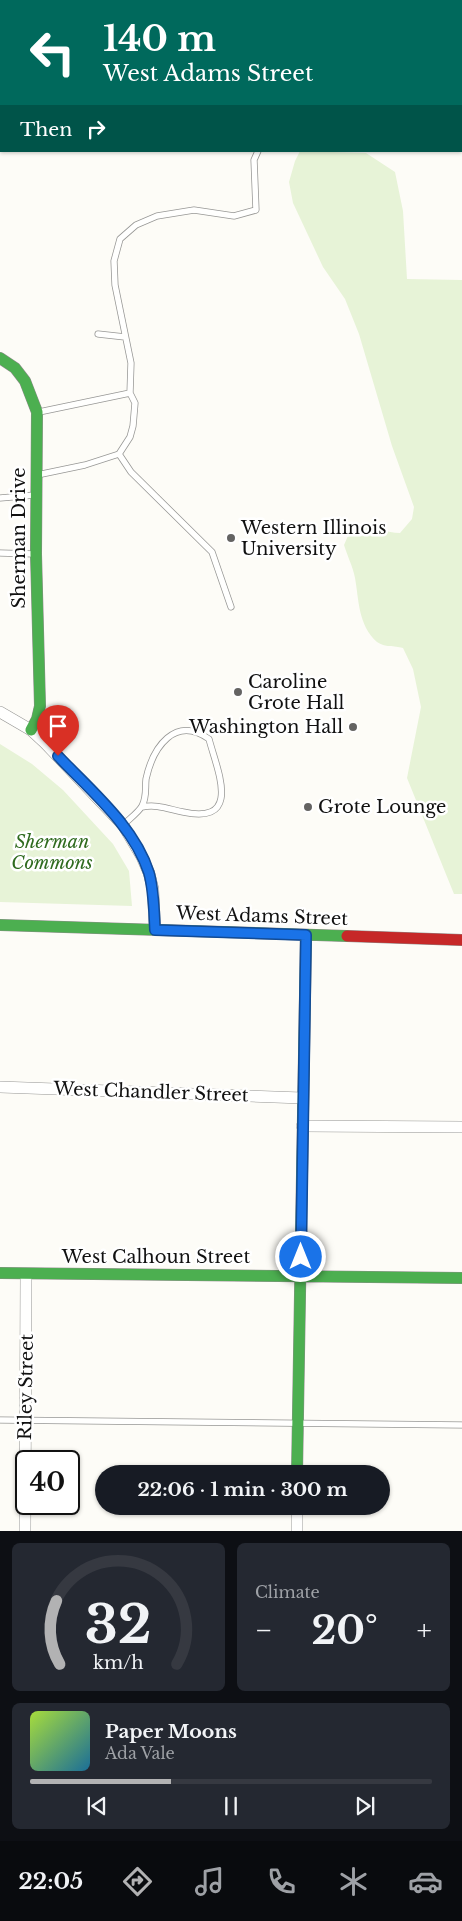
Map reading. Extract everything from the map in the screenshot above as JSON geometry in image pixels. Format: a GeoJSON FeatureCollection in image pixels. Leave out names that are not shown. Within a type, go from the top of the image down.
{"type":"FeatureCollection","features":[{"type":"Feature","properties":{"kind":"street","name":"Sherman Drive"},"geometry":{"type":"LineString","coordinates":[[0,358],[10,363],[20,373],[31,390],[37,412],[35,495],[40,706],[37,719],[31,730]]}},
{"type":"Feature","properties":{"kind":"street"},"geometry":{"type":"LineString","coordinates":[[0,712],[31,730],[123,824],[149,873],[153,889],[155,930]]}},
{"type":"Feature","properties":{"kind":"street","name":"West Adams Street"},"geometry":{"type":"LineString","coordinates":[[0,924],[462,940]]}},
{"type":"Feature","properties":{"kind":"street"},"geometry":{"type":"LineString","coordinates":[[297,1465],[306,935]]}},
{"type":"Feature","properties":{"kind":"street","name":"West Chandler Street"},"geometry":{"type":"LineString","coordinates":[[0,1087],[302,1098]]}},
{"type":"Feature","properties":{"kind":"street"},"geometry":{"type":"LineString","coordinates":[[302,1126],[462,1127]]}},
{"type":"Feature","properties":{"kind":"street","name":"West Calhoun Street"},"geometry":{"type":"LineString","coordinates":[[0,1273],[462,1278]]}},
{"type":"Feature","properties":{"kind":"street","name":"Riley Street"},"geometry":{"type":"LineString","coordinates":[[25,1531],[26,1274]]}},
{"type":"Feature","properties":{"kind":"street"},"geometry":{"type":"LineString","coordinates":[[297,1515],[297,1531]]}},
{"type":"Feature","properties":{"kind":"lane"},"geometry":{"type":"LineString","coordinates":[[35,475],[85,465],[119,454],[130,438],[135,402],[130,393],[131,363],[114,269],[114,261],[120,239],[136,225],[157,216],[194,210],[234,216],[256,210],[254,160],[258,152]]}},
{"type":"Feature","properties":{"kind":"lane"},"geometry":{"type":"LineString","coordinates":[[98,334],[125,337]]}},
{"type":"Feature","properties":{"kind":"lane"},"geometry":{"type":"LineString","coordinates":[[37,412],[130,393]]}},
{"type":"Feature","properties":{"kind":"lane"},"geometry":{"type":"LineString","coordinates":[[119,454],[131,472],[212,552],[231,607]]}},
{"type":"Feature","properties":{"kind":"lane"},"geometry":{"type":"LineString","coordinates":[[0,498],[35,495]]}},
{"type":"Feature","properties":{"kind":"lane"},"geometry":{"type":"LineString","coordinates":[[0,554],[36,554]]}},
{"type":"Feature","properties":{"kind":"lane"},"geometry":{"type":"LineString","coordinates":[[123,824],[142,807],[153,805],[197,815],[210,813],[221,803],[223,794],[209,739],[200,733],[185,729],[171,734],[161,745],[151,763],[142,807]]}},
{"type":"Feature","properties":{"kind":"lane"},"geometry":{"type":"LineString","coordinates":[[0,1420],[462,1425]]}},
{"type":"Feature","properties":{"kind":"green space"},"geometry":{"type":"Polygon","coordinates":[[[300,152],[366,153],[395,172],[403,211],[407,279],[462,280],[462,894],[454,894],[407,778],[421,707],[413,669],[403,648],[380,644],[366,628],[360,612],[354,574],[344,545],[351,529],[357,527],[400,533],[412,519],[414,507],[392,446],[359,334],[345,299],[323,267],[293,203],[289,182],[300,152]]]}},
{"type":"Feature","properties":{"kind":"green space","name":"Sherman Commons"},"geometry":{"type":"Polygon","coordinates":[[[0,744],[32,764],[63,790],[113,844],[129,871],[132,906],[0,902],[0,744]]]}},
{"type":"Feature","properties":{"kind":"traffic: fast"},"geometry":{"type":"LineString","coordinates":[[0,358],[15,368],[25,381],[37,412],[36,554],[40,706],[37,719],[31,730]]}},
{"type":"Feature","properties":{"kind":"traffic: fast"},"geometry":{"type":"LineString","coordinates":[[0,925],[347,936]]}},
{"type":"Feature","properties":{"kind":"traffic: fast"},"geometry":{"type":"LineString","coordinates":[[297,1465],[306,935]]}},
{"type":"Feature","properties":{"kind":"traffic: fast"},"geometry":{"type":"LineString","coordinates":[[0,1273],[462,1278]]}},
{"type":"Feature","properties":{"kind":"traffic: jam"},"geometry":{"type":"LineString","coordinates":[[347,936],[462,940]]}},
{"type":"Feature","properties":{"kind":"place","name":"Western Illinois University"},"geometry":{"type":"Point","coordinates":[231,538]}},
{"type":"Feature","properties":{"kind":"place","name":"Caroline Grote Hall"},"geometry":{"type":"Point","coordinates":[238,692]}},
{"type":"Feature","properties":{"kind":"place","name":"Washington Hall"},"geometry":{"type":"Point","coordinates":[353,727]}},
{"type":"Feature","properties":{"kind":"place","name":"Grote Lounge"},"geometry":{"type":"Point","coordinates":[308,807]}},
{"type":"Feature","properties":{"kind":"route"},"geometry":{"type":"LineString","coordinates":[[58,756],[123,824],[142,857],[153,889],[155,930],[306,935],[301,1257]]}}]}
